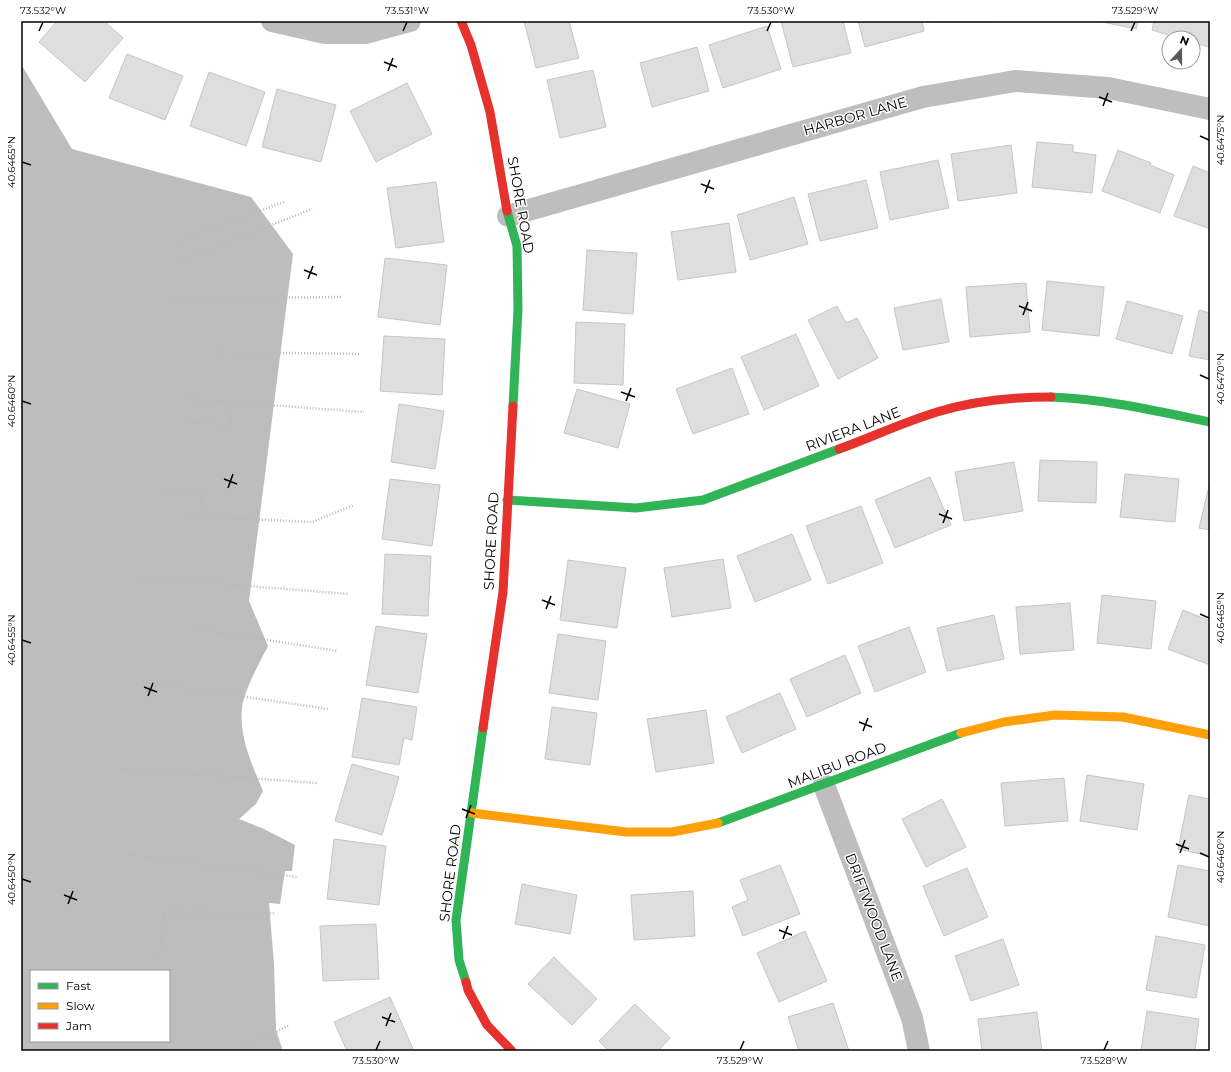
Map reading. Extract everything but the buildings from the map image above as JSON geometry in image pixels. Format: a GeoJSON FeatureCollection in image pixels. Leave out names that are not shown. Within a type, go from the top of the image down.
{"type":"FeatureCollection","features":[{"type":"Feature","properties":{"kind":"street"},"geometry":{"type":"LineString","coordinates":[[272,21],[325,33],[366,33],[410,21]]}},
{"type":"Feature","properties":{"kind":"street","name":"SHORE ROAD"},"geometry":{"type":"LineString","coordinates":[[461,21],[471,45],[490,112],[508,216],[517,246],[518,309],[502,592],[456,920],[459,960],[468,990],[487,1025],[512,1051]]}},
{"type":"Feature","properties":{"kind":"street","name":"HARBOR LANE"},"geometry":{"type":"LineString","coordinates":[[508,216],[923,97],[1015,81],[1108,88],[1210,109]]}},
{"type":"Feature","properties":{"kind":"street","name":"RIVIERA LANE"},"geometry":{"type":"LineString","coordinates":[[507,500],[636,508],[703,500],[937,412],[991,401],[1027,398],[1079,398],[1119,403],[1210,422]]}},
{"type":"Feature","properties":{"kind":"street","name":"MALIBU ROAD"},"geometry":{"type":"LineString","coordinates":[[472,813],[626,832],[672,832],[720,823],[959,734],[1004,722],[1055,715],[1123,717],[1210,735]]}},
{"type":"Feature","properties":{"kind":"street","name":"DRIFTWOOD LANE"},"geometry":{"type":"LineString","coordinates":[[824,785],[912,1018],[919,1051]]}},
{"type":"Feature","properties":{"kind":"path"},"geometry":{"type":"LineString","coordinates":[[176,242],[284,202]]}},
{"type":"Feature","properties":{"kind":"path"},"geometry":{"type":"LineString","coordinates":[[175,263],[312,209]]}},
{"type":"Feature","properties":{"kind":"path"},"geometry":{"type":"LineString","coordinates":[[172,299],[341,297]]}},
{"type":"Feature","properties":{"kind":"path"},"geometry":{"type":"LineString","coordinates":[[211,352],[361,354]]}},
{"type":"Feature","properties":{"kind":"path"},"geometry":{"type":"LineString","coordinates":[[187,399],[364,412]]}},
{"type":"Feature","properties":{"kind":"path"},"geometry":{"type":"LineString","coordinates":[[184,422],[230,425],[230,402]]}},
{"type":"Feature","properties":{"kind":"path"},"geometry":{"type":"LineString","coordinates":[[162,490],[202,492],[200,516]]}},
{"type":"Feature","properties":{"kind":"path"},"geometry":{"type":"LineString","coordinates":[[184,516],[312,522],[354,505]]}},
{"type":"Feature","properties":{"kind":"path"},"geometry":{"type":"LineString","coordinates":[[134,577],[349,594]]}},
{"type":"Feature","properties":{"kind":"path"},"geometry":{"type":"LineString","coordinates":[[190,628],[338,652]]}},
{"type":"Feature","properties":{"kind":"path"},"geometry":{"type":"LineString","coordinates":[[143,682],[328,709]]}},
{"type":"Feature","properties":{"kind":"path"},"geometry":{"type":"LineString","coordinates":[[121,770],[317,783]]}},
{"type":"Feature","properties":{"kind":"path"},"geometry":{"type":"LineString","coordinates":[[126,854],[297,877]]}},
{"type":"Feature","properties":{"kind":"path"},"geometry":{"type":"LineString","coordinates":[[159,962],[164,912],[275,913]]}},
{"type":"Feature","properties":{"kind":"path"},"geometry":{"type":"LineString","coordinates":[[236,1051],[288,1026]]}},
{"type":"Feature","properties":{"kind":"shaded area"},"geometry":{"type":"Polygon","coordinates":[[[21,64],[72,149],[251,197],[293,254],[249,601],[268,646],[249,685],[242,708],[242,730],[244,740],[263,791],[256,804],[239,819],[264,829],[295,845],[292,871],[285,871],[280,904],[269,903],[274,964],[276,1030],[283,1051],[21,1051],[21,64]]]}},
{"type":"Feature","properties":{"kind":"traffic: fast"},"geometry":{"type":"LineString","coordinates":[[507,211],[517,246],[518,309],[513,406]]}},
{"type":"Feature","properties":{"kind":"traffic: fast"},"geometry":{"type":"LineString","coordinates":[[1051,397],[1111,403],[1210,422]]}},
{"type":"Feature","properties":{"kind":"traffic: fast"},"geometry":{"type":"LineString","coordinates":[[507,500],[636,508],[703,500],[839,449]]}},
{"type":"Feature","properties":{"kind":"traffic: fast"},"geometry":{"type":"LineString","coordinates":[[466,982],[459,960],[456,920],[483,728]]}},
{"type":"Feature","properties":{"kind":"traffic: fast"},"geometry":{"type":"LineString","coordinates":[[718,823],[961,733]]}},
{"type":"Feature","properties":{"kind":"traffic: slow"},"geometry":{"type":"LineString","coordinates":[[961,733],[1004,722],[1055,715],[1123,717],[1210,735]]}},
{"type":"Feature","properties":{"kind":"traffic: slow"},"geometry":{"type":"LineString","coordinates":[[472,813],[626,832],[672,832],[718,823]]}},
{"type":"Feature","properties":{"kind":"traffic: jam"},"geometry":{"type":"LineString","coordinates":[[461,21],[471,45],[490,112],[507,211]]}},
{"type":"Feature","properties":{"kind":"traffic: jam"},"geometry":{"type":"LineString","coordinates":[[839,449],[912,420],[951,408],[993,400],[1051,397]]}},
{"type":"Feature","properties":{"kind":"traffic: jam"},"geometry":{"type":"LineString","coordinates":[[483,728],[503,592],[513,406]]}},
{"type":"Feature","properties":{"kind":"traffic: jam"},"geometry":{"type":"LineString","coordinates":[[466,982],[468,990],[487,1025],[512,1051]]}}]}
